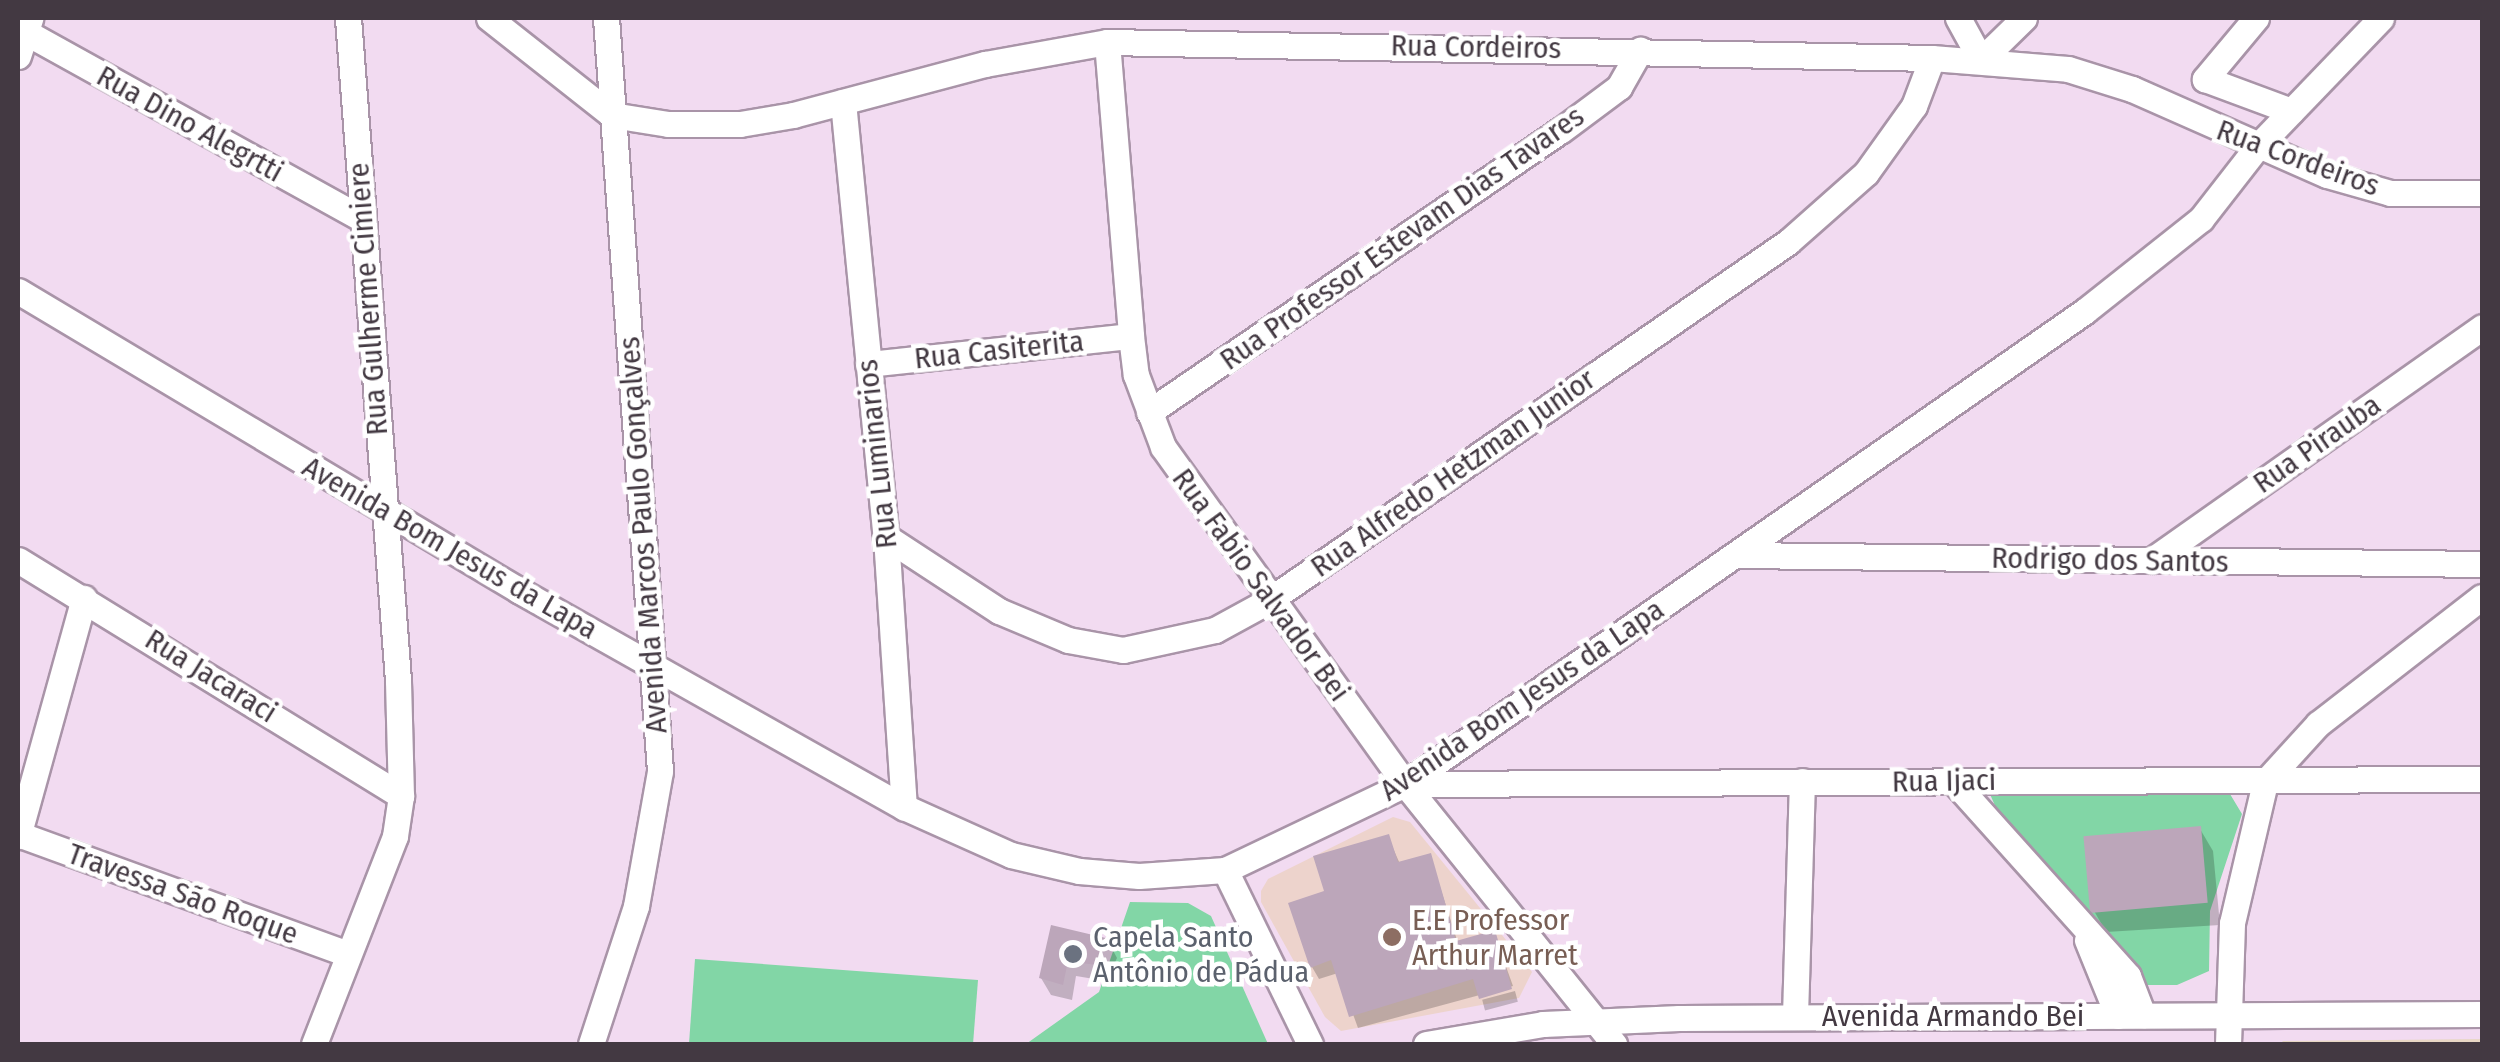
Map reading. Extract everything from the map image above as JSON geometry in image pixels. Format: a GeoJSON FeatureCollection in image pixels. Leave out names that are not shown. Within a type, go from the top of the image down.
{"type":"FeatureCollection","features":[{"type":"Feature","properties":{"kind":"street","name":"Rua Gulherme Cimiere"},"geometry":{"type":"LineString","coordinates":[[314,1044],[395,836],[401,796],[348,18]]}},
{"type":"Feature","properties":{"kind":"street"},"geometry":{"type":"LineString","coordinates":[[489,18],[612,115]]}},
{"type":"Feature","properties":{"kind":"street","name":"Avenida Marcos Paulo Gonçalves"},"geometry":{"type":"LineString","coordinates":[[591,1044],[636,906],[658,809],[656,667],[606,18]]}},
{"type":"Feature","properties":{"kind":"street"},"geometry":{"type":"LineString","coordinates":[[1958,18],[1981,60],[2024,18]]}},
{"type":"Feature","properties":{"kind":"street"},"geometry":{"type":"LineString","coordinates":[[2256,18],[2205,78],[2291,111]]}},
{"type":"Feature","properties":{"kind":"street","name":"Avenida Bom Jesus da Lapa"},"geometry":{"type":"LineString","coordinates":[[18,292],[383,510],[904,807],[1012,855],[1079,871],[1139,876],[1225,870],[1405,784],[1738,555],[2153,260],[2201,219],[2256,146],[2381,18]]}},
{"type":"Feature","properties":{"kind":"street","name":"Rua Dino Alegrtti"},"geometry":{"type":"LineString","coordinates":[[23,34],[362,219]]}},
{"type":"Feature","properties":{"kind":"street","name":"Rua Cordeiros"},"geometry":{"type":"LineString","coordinates":[[612,115],[740,124],[844,102],[985,64],[1107,42],[1981,60],[2068,69],[2132,89],[2256,146],[2390,193],[2482,193]]}},
{"type":"Feature","properties":{"kind":"street","name":"Rua Fabio Salvador Bei"},"geometry":{"type":"LineString","coordinates":[[1107,42],[1131,336],[1149,412],[1182,480],[1405,784],[1600,1020],[1614,1044]]}},
{"type":"Feature","properties":{"kind":"street","name":"Rua Professor Estevam Dias Tavares"},"geometry":{"type":"LineString","coordinates":[[1149,412],[1560,131],[1618,87],[1640,50]]}},
{"type":"Feature","properties":{"kind":"street","name":"Rua Alfredo Hetzman Junior"},"geometry":{"type":"LineString","coordinates":[[886,537],[1000,611],[1095,647],[1160,646],[1215,630],[1268,601],[1788,242],[1866,173],[1914,106],[1932,58]]}},
{"type":"Feature","properties":{"kind":"street","name":"Rua Luminarios"},"geometry":{"type":"LineString","coordinates":[[844,102],[886,537],[904,807]]}},
{"type":"Feature","properties":{"kind":"street","name":"Rua Pirauba"},"geometry":{"type":"LineString","coordinates":[[2152,560],[2482,328]]}},
{"type":"Feature","properties":{"kind":"street","name":"Rua Casiterita"},"geometry":{"type":"LineString","coordinates":[[868,364],[1131,336]]}},
{"type":"Feature","properties":{"kind":"street","name":"Rodrigo dos Santos"},"geometry":{"type":"LineString","coordinates":[[1738,555],[2482,564]]}},
{"type":"Feature","properties":{"kind":"street","name":"Rua Jacaraci"},"geometry":{"type":"LineString","coordinates":[[18,560],[401,796]]}},
{"type":"Feature","properties":{"kind":"street"},"geometry":{"type":"LineString","coordinates":[[18,835],[84,598]]}},
{"type":"Feature","properties":{"kind":"street"},"geometry":{"type":"LineString","coordinates":[[2228,1044],[2224,1014],[2235,906],[2266,782],[2318,724],[2482,598]]}},
{"type":"Feature","properties":{"kind":"street","name":"Rua Ijaci"},"geometry":{"type":"LineString","coordinates":[[1405,784],[2482,779]]}},
{"type":"Feature","properties":{"kind":"street"},"geometry":{"type":"LineString","coordinates":[[1795,1016],[1802,781]]}},
{"type":"Feature","properties":{"kind":"street"},"geometry":{"type":"LineString","coordinates":[[1956,783],[2083,931],[2130,1015]]}},
{"type":"Feature","properties":{"kind":"street","name":"Travessa São Roque"},"geometry":{"type":"LineString","coordinates":[[18,835],[348,954]]}},
{"type":"Feature","properties":{"kind":"street"},"geometry":{"type":"LineString","coordinates":[[1225,870],[1310,1044]]}},
{"type":"Feature","properties":{"kind":"street","name":"Avenida Armando Bei"},"geometry":{"type":"LineString","coordinates":[[1426,1044],[1600,1020],[2482,1014]]}},
{"type":"Feature","properties":{"kind":"shaded area","name":"E.E Professor Arthur Marret"},"geometry":{"type":"Polygon","coordinates":[[[1393,817],[1410,822],[1532,972],[1519,998],[1341,1031],[1325,1017],[1261,902],[1261,891],[1268,879],[1393,817]]]}},
{"type":"Feature","properties":{"kind":"shaded area"},"geometry":{"type":"Polygon","coordinates":[[[2482,1039],[2482,1044],[2280,1044],[2283,1041],[2482,1039]]]}},
{"type":"Feature","properties":{"kind":"green space"},"geometry":{"type":"Polygon","coordinates":[[[1989,792],[2230,794],[2242,814],[2210,911],[2209,971],[2177,985],[2144,985],[2000,817],[1989,792]]]}},
{"type":"Feature","properties":{"kind":"green space"},"geometry":{"type":"Polygon","coordinates":[[[1130,902],[1188,903],[1211,916],[1268,1044],[1026,1044],[1099,992],[1130,902]]]}},
{"type":"Feature","properties":{"kind":"green space"},"geometry":{"type":"Polygon","coordinates":[[[695,959],[978,980],[973,1044],[689,1044],[695,959]]]}},
{"type":"Feature","properties":{"kind":"building"},"geometry":{"type":"Polygon","coordinates":[[[2201,826],[2208,903],[2090,913],[2083,836],[2201,826]]]}},
{"type":"Feature","properties":{"kind":"building","name":"E.E Professor Arthur Marret"},"geometry":{"type":"Polygon","coordinates":[[[1389,834],[1398,862],[1431,853],[1456,941],[1495,930],[1512,989],[1479,999],[1473,979],[1349,1017],[1331,960],[1310,968],[1288,903],[1324,891],[1313,856],[1389,834]]]}},
{"type":"Feature","properties":{"kind":"building","name":"Capela Santo Antônio de Pádua"},"geometry":{"type":"Polygon","coordinates":[[[1051,925],[1110,939],[1096,965],[1068,961],[1063,985],[1039,978],[1051,925]]]}},
{"type":"Feature","properties":{"kind":"place","name":"E.E Professor Arthur Marret"},"geometry":{"type":"Point","coordinates":[1392,937]}},
{"type":"Feature","properties":{"kind":"place","name":"Capela Santo Antônio de Pádua"},"geometry":{"type":"Point","coordinates":[1073,954]}}]}
